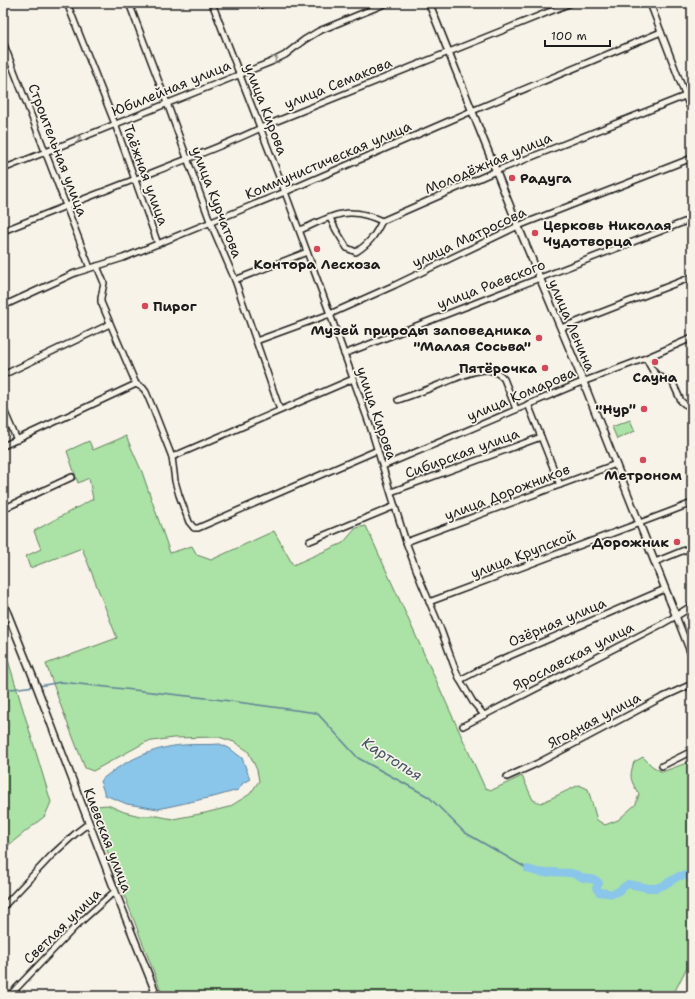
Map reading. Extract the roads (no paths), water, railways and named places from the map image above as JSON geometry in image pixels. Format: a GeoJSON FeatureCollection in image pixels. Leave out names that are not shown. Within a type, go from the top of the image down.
{"type":"FeatureCollection","features":[{"type":"Feature","properties":{"kind":"main road","name":"улица Ленина"},"geometry":{"type":"LineString","coordinates":[[429,3],[518,226],[583,381],[676,616]]}},
{"type":"Feature","properties":{"kind":"main road","name":"Киевская улица"},"geometry":{"type":"LineString","coordinates":[[3,602],[34,677],[156,996]]}},
{"type":"Feature","properties":{"kind":"main road","name":"Ярославская улица"},"geometry":{"type":"LineString","coordinates":[[676,616],[692,606]]}},
{"type":"Feature","properties":{"kind":"street","name":"Таёжная улица"},"geometry":{"type":"LineString","coordinates":[[67,3],[115,124],[158,244]]}},
{"type":"Feature","properties":{"kind":"street","name":"улица Курчатова"},"geometry":{"type":"LineString","coordinates":[[130,3],[211,224],[235,280],[280,410]]}},
{"type":"Feature","properties":{"kind":"street","name":"улица Кирова"},"geometry":{"type":"LineString","coordinates":[[212,3],[300,230],[378,450],[406,542],[421,582],[460,680],[473,702],[484,715]]}},
{"type":"Feature","properties":{"kind":"street","name":"Юбилейная улица"},"geometry":{"type":"LineString","coordinates":[[3,169],[281,57],[319,31],[387,3]]}},
{"type":"Feature","properties":{"kind":"street","name":"улица Семакова"},"geometry":{"type":"LineString","coordinates":[[3,231],[66,205],[187,159],[260,128],[571,3]]}},
{"type":"Feature","properties":{"kind":"street"},"geometry":{"type":"LineString","coordinates":[[650,3],[692,113]]}},
{"type":"Feature","properties":{"kind":"street","name":"Коммунистическая улица"},"geometry":{"type":"LineString","coordinates":[[3,306],[62,278],[122,258],[211,224],[472,111],[661,32]]}},
{"type":"Feature","properties":{"kind":"street","name":"Строительная улица"},"geometry":{"type":"LineString","coordinates":[[3,42],[90,268]]}},
{"type":"Feature","properties":{"kind":"street","name":"Молодёжная улица"},"geometry":{"type":"LineString","coordinates":[[382,221],[496,171],[685,96]]}},
{"type":"Feature","properties":{"kind":"street","name":"улица Матросова"},"geometry":{"type":"LineString","coordinates":[[256,341],[330,314],[395,285],[518,226],[692,158]]}},
{"type":"Feature","properties":{"kind":"street"},"geometry":{"type":"LineString","coordinates":[[300,230],[330,218],[345,213],[364,214],[382,221],[375,235],[365,246],[356,252],[348,248],[330,218]]}},
{"type":"Feature","properties":{"kind":"street","name":"улица Раевского"},"geometry":{"type":"LineString","coordinates":[[344,354],[692,219]]}},
{"type":"Feature","properties":{"kind":"street"},"geometry":{"type":"LineString","coordinates":[[235,280],[307,252]]}},
{"type":"Feature","properties":{"kind":"street"},"geometry":{"type":"LineString","coordinates":[[97,266],[104,283],[101,302],[136,384],[143,388],[146,392],[172,457],[175,480],[179,495],[189,522],[194,528],[198,528],[378,450]]}},
{"type":"Feature","properties":{"kind":"street"},"geometry":{"type":"LineString","coordinates":[[561,328],[692,277]]}},
{"type":"Feature","properties":{"kind":"street"},"geometry":{"type":"LineString","coordinates":[[3,375],[110,324]]}},
{"type":"Feature","properties":{"kind":"street","name":"улица Комарова"},"geometry":{"type":"LineString","coordinates":[[383,466],[583,381],[646,358],[692,338]]}},
{"type":"Feature","properties":{"kind":"street"},"geometry":{"type":"LineString","coordinates":[[646,358],[653,372],[664,379],[672,381],[681,401],[686,406],[692,405]]}},
{"type":"Feature","properties":{"kind":"street"},"geometry":{"type":"LineString","coordinates":[[398,400],[470,373],[488,370],[501,375],[504,379],[516,409]]}},
{"type":"Feature","properties":{"kind":"street"},"geometry":{"type":"LineString","coordinates":[[172,457],[353,379]]}},
{"type":"Feature","properties":{"kind":"street"},"geometry":{"type":"LineString","coordinates":[[3,446],[136,384]]}},
{"type":"Feature","properties":{"kind":"street"},"geometry":{"type":"LineString","coordinates":[[528,404],[560,484]]}},
{"type":"Feature","properties":{"kind":"street"},"geometry":{"type":"LineString","coordinates":[[3,408],[17,440]]}},
{"type":"Feature","properties":{"kind":"street","name":"Сибирская улица"},"geometry":{"type":"LineString","coordinates":[[391,492],[541,437]]}},
{"type":"Feature","properties":{"kind":"street","name":"улица Дорожников"},"geometry":{"type":"LineString","coordinates":[[406,542],[616,464]]}},
{"type":"Feature","properties":{"kind":"street"},"geometry":{"type":"LineString","coordinates":[[3,509],[72,477]]}},
{"type":"Feature","properties":{"kind":"street","name":"улица Крупской"},"geometry":{"type":"LineString","coordinates":[[429,602],[692,503]]}},
{"type":"Feature","properties":{"kind":"street"},"geometry":{"type":"LineString","coordinates":[[310,541],[395,506]]}},
{"type":"Feature","properties":{"kind":"street"},"geometry":{"type":"LineString","coordinates":[[655,562],[687,549],[692,549]]}},
{"type":"Feature","properties":{"kind":"street","name":"Озёрная улица"},"geometry":{"type":"LineString","coordinates":[[460,680],[491,664],[665,589]]}},
{"type":"Feature","properties":{"kind":"street","name":"улица Ленина"},"geometry":{"type":"LineString","coordinates":[[676,616],[692,657]]}},
{"type":"Feature","properties":{"kind":"street","name":"Ярославская улица"},"geometry":{"type":"LineString","coordinates":[[463,726],[676,616]]}},
{"type":"Feature","properties":{"kind":"street","name":"Ягодная улица"},"geometry":{"type":"LineString","coordinates":[[507,777],[536,764],[641,708],[692,684]]}},
{"type":"Feature","properties":{"kind":"street"},"geometry":{"type":"LineString","coordinates":[[662,766],[692,751]]}},
{"type":"Feature","properties":{"kind":"street"},"geometry":{"type":"LineString","coordinates":[[3,907],[52,855],[89,823]]}},
{"type":"Feature","properties":{"kind":"street","name":"Светлая улица"},"geometry":{"type":"LineString","coordinates":[[9,996],[75,927],[115,892]]}},
{"type":"Feature","properties":{"kind":"water"},"geometry":{"type":"Polygon","coordinates":[[[220,744],[229,748],[242,758],[250,779],[243,783],[238,790],[158,809],[127,804],[105,795],[100,781],[128,762],[149,752],[172,746],[220,744]]]}},
{"type":"Feature","properties":{"kind":"waterway","name":"Картопья"},"geometry":{"type":"LineString","coordinates":[[39,686],[61,682],[215,699],[317,713],[358,758],[429,797],[464,832],[528,869]]}},
{"type":"Feature","properties":{"kind":"waterway","name":"Картопья"},"geometry":{"type":"LineString","coordinates":[[3,690],[35,686]]}},
{"type":"Feature","properties":{"kind":"waterway","name":"Картопья"},"geometry":{"type":"LineString","coordinates":[[528,869],[545,873],[570,873],[583,878],[596,880],[599,883],[596,888],[599,892],[610,893],[615,893],[628,884],[656,888],[679,876],[692,875]]}},
{"type":"Feature","properties":{"kind":"place","name":"Радуга"},"geometry":{"type":"Point","coordinates":[512,178]}},
{"type":"Feature","properties":{"kind":"place","name":"Церковь Николая Чудотворца"},"geometry":{"type":"Point","coordinates":[535,233]}},
{"type":"Feature","properties":{"kind":"place","name":"Контора Лесхоза"},"geometry":{"type":"Point","coordinates":[317,249]}},
{"type":"Feature","properties":{"kind":"place","name":"Пирог"},"geometry":{"type":"Point","coordinates":[145,306]}},
{"type":"Feature","properties":{"kind":"place","name":"Музей природы заповедника \"Малая Сосьва\""},"geometry":{"type":"Point","coordinates":[539,338]}},
{"type":"Feature","properties":{"kind":"place","name":"Сауна"},"geometry":{"type":"Point","coordinates":[655,362]}},
{"type":"Feature","properties":{"kind":"place","name":"Пятёрочка"},"geometry":{"type":"Point","coordinates":[545,368]}},
{"type":"Feature","properties":{"kind":"place","name":"\"Нур\""},"geometry":{"type":"Point","coordinates":[644,409]}},
{"type":"Feature","properties":{"kind":"place","name":"Метроном"},"geometry":{"type":"Point","coordinates":[643,460]}},
{"type":"Feature","properties":{"kind":"place","name":"Дорожник"},"geometry":{"type":"Point","coordinates":[677,542]}}]}
